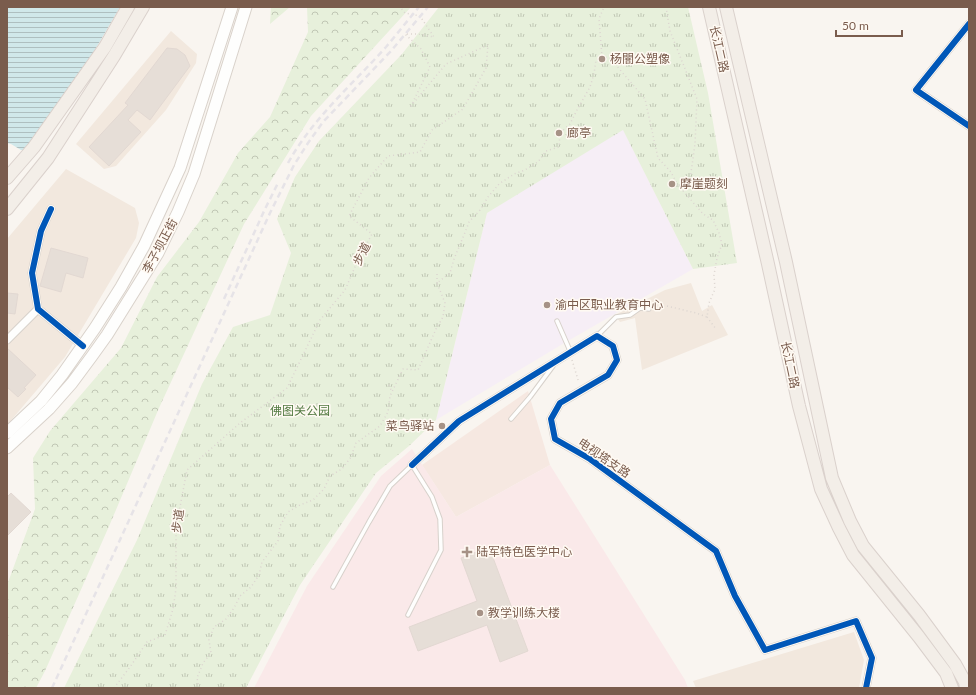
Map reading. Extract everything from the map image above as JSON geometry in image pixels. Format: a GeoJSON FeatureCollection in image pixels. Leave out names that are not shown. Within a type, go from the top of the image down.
{"type":"FeatureCollection","features":[{"type":"Feature","properties":{"kind":"main road"},"geometry":{"type":"LineString","coordinates":[[7,178],[34,147],[105,47],[128,7]]}},
{"type":"Feature","properties":{"kind":"main road"},"geometry":{"type":"LineString","coordinates":[[7,209],[48,158],[114,56],[143,7]]}},
{"type":"Feature","properties":{"kind":"main road","name":"李子坝正街"},"geometry":{"type":"LineString","coordinates":[[7,433],[41,401],[62,375],[83,346],[121,287],[140,253],[180,168],[232,7]]}},
{"type":"Feature","properties":{"kind":"main road","name":"李子坝正街"},"geometry":{"type":"LineString","coordinates":[[7,448],[49,409],[72,383],[111,328],[158,253],[194,174],[246,7]]}},
{"type":"Feature","properties":{"kind":"main road","name":"长江二路"},"geometry":{"type":"LineString","coordinates":[[709,7],[799,406],[821,489],[853,556],[919,637],[946,673],[952,688]]}},
{"type":"Feature","properties":{"kind":"main road","name":"长江二路"},"geometry":{"type":"LineString","coordinates":[[726,7],[786,262],[832,478],[850,521],[863,546],[919,615],[951,658],[965,682],[966,688]]}},
{"type":"Feature","properties":{"kind":"street"},"geometry":{"type":"LineString","coordinates":[[969,24],[916,90],[969,126]]}},
{"type":"Feature","properties":{"kind":"street"},"geometry":{"type":"LineString","coordinates":[[51,209],[41,232],[32,273],[38,309],[83,346]]}},
{"type":"Feature","properties":{"kind":"street"},"geometry":{"type":"LineString","coordinates":[[7,340],[38,309]]}},
{"type":"Feature","properties":{"kind":"street"},"geometry":{"type":"LineString","coordinates":[[412,465],[459,421],[598,336]]}},
{"type":"Feature","properties":{"kind":"street","name":"电视塔支路"},"geometry":{"type":"LineString","coordinates":[[598,336],[612,346],[617,360],[608,375],[560,403],[551,419],[555,439],[590,460],[716,551],[735,596],[765,650],[856,621],[872,658],[866,688]]}},
{"type":"Feature","properties":{"kind":"lane"},"geometry":{"type":"LineString","coordinates":[[598,336],[616,317],[630,315],[640,308],[649,309]]}},
{"type":"Feature","properties":{"kind":"lane"},"geometry":{"type":"LineString","coordinates":[[557,321],[571,353]]}},
{"type":"Feature","properties":{"kind":"lane"},"geometry":{"type":"LineString","coordinates":[[511,418],[530,397],[556,362]]}},
{"type":"Feature","properties":{"kind":"lane"},"geometry":{"type":"LineString","coordinates":[[333,587],[390,486],[412,465],[432,497],[440,519],[441,550],[408,615]]}},
{"type":"Feature","properties":{"kind":"path"},"geometry":{"type":"LineString","coordinates":[[602,57],[599,18],[604,7]]}},
{"type":"Feature","properties":{"kind":"path"},"geometry":{"type":"LineString","coordinates":[[666,7],[670,31],[697,100],[695,144],[690,180],[685,192]]}},
{"type":"Feature","properties":{"kind":"path"},"geometry":{"type":"LineString","coordinates":[[437,283],[450,273],[469,222],[499,184],[514,174],[525,170],[538,162],[546,151],[559,147],[560,133],[570,124],[590,87],[596,60],[602,57],[610,58],[645,99],[658,158],[671,172],[677,184],[703,214],[713,220],[719,233],[722,244],[717,258],[714,275],[715,289],[709,303],[707,317]]}},
{"type":"Feature","properties":{"kind":"path"},"geometry":{"type":"LineString","coordinates":[[200,688],[197,678],[203,663],[211,653],[209,640],[214,627],[226,619],[240,596],[251,587],[259,575],[262,562],[278,541],[280,526],[288,512],[313,500],[324,489],[330,476],[342,469],[351,457],[356,443],[380,426],[388,412],[390,396],[402,369],[418,370],[436,329],[443,317],[445,303],[437,283],[437,274]]}},
{"type":"Feature","properties":{"kind":"path"},"geometry":{"type":"LineString","coordinates":[[649,309],[667,306],[696,313],[707,317],[716,329]]}},
{"type":"Feature","properties":{"kind":"path"},"geometry":{"type":"LineString","coordinates":[[571,353],[581,391]]}},
{"type":"Feature","properties":{"kind":"path"},"geometry":{"type":"LineString","coordinates":[[389,385],[392,392]]}},
{"type":"Feature","properties":{"kind":"shaded area"},"geometry":{"type":"Polygon","coordinates":[[[171,31],[197,54],[196,63],[166,110],[116,166],[104,169],[76,144],[171,31]]]}},
{"type":"Feature","properties":{"kind":"shaded area","name":"渝中区职业教育中心"},"geometry":{"type":"Polygon","coordinates":[[[623,129],[693,269],[566,342],[436,420],[487,213],[623,129]]]}},
{"type":"Feature","properties":{"kind":"shaded area"},"geometry":{"type":"Polygon","coordinates":[[[66,169],[135,208],[139,223],[136,238],[65,357],[7,425],[7,239],[66,169]]]}},
{"type":"Feature","properties":{"kind":"shaded area"},"geometry":{"type":"Polygon","coordinates":[[[691,283],[702,311],[712,305],[728,335],[642,370],[635,318],[620,322],[615,315],[665,290],[691,283]]]}},
{"type":"Feature","properties":{"kind":"shaded area"},"geometry":{"type":"Polygon","coordinates":[[[528,391],[550,465],[456,517],[422,465],[528,391]]]}},
{"type":"Feature","properties":{"kind":"shaded area","name":"陆军特色医学中心"},"geometry":{"type":"Polygon","coordinates":[[[412,449],[456,517],[550,465],[685,680],[688,688],[254,688],[307,586],[381,476],[412,449]]]}},
{"type":"Feature","properties":{"kind":"shaded area"},"geometry":{"type":"Polygon","coordinates":[[[854,632],[864,660],[859,688],[696,688],[693,681],[854,632]]]}},
{"type":"Feature","properties":{"kind":"green space"},"geometry":{"type":"Polygon","coordinates":[[[271,7],[290,7],[270,24],[271,7]]]}},
{"type":"Feature","properties":{"kind":"green space"},"geometry":{"type":"Polygon","coordinates":[[[307,7],[411,7],[311,116],[244,224],[159,408],[45,671],[36,688],[7,688],[7,585],[35,509],[33,458],[50,431],[121,348],[157,277],[199,222],[238,153],[270,117],[308,32],[307,7]]]}},
{"type":"Feature","properties":{"kind":"green space","name":"佛图关公园"},"geometry":{"type":"Polygon","coordinates":[[[439,7],[688,7],[708,93],[737,263],[693,269],[623,130],[487,213],[436,420],[409,446],[376,473],[300,585],[246,688],[64,688],[137,540],[202,384],[233,327],[270,315],[291,253],[277,219],[295,177],[319,141],[402,54],[439,7]]]}},
{"type":"Feature","properties":{"kind":"water"},"geometry":{"type":"Polygon","coordinates":[[[7,7],[120,7],[36,151],[21,150],[7,143],[7,7]]]}},
{"type":"Feature","properties":{"kind":"building"},"geometry":{"type":"Polygon","coordinates":[[[167,48],[177,49],[185,55],[190,66],[150,120],[137,110],[128,120],[141,132],[109,166],[89,147],[128,105],[125,103],[167,48]]]}},
{"type":"Feature","properties":{"kind":"building"},"geometry":{"type":"Polygon","coordinates":[[[51,248],[88,258],[83,278],[66,273],[61,292],[40,286],[51,248]]]}},
{"type":"Feature","properties":{"kind":"building"},"geometry":{"type":"Polygon","coordinates":[[[7,293],[18,294],[15,314],[7,313],[7,293]]]}},
{"type":"Feature","properties":{"kind":"building"},"geometry":{"type":"Polygon","coordinates":[[[7,348],[36,375],[18,397],[7,387],[7,348]]]}},
{"type":"Feature","properties":{"kind":"building"},"geometry":{"type":"Polygon","coordinates":[[[11,493],[31,512],[7,536],[7,497],[11,493]]]}},
{"type":"Feature","properties":{"kind":"building","name":"教学训练大楼"},"geometry":{"type":"Polygon","coordinates":[[[489,547],[528,651],[500,662],[487,625],[418,651],[409,627],[477,601],[461,558],[489,547]]]}},
{"type":"Feature","properties":{"kind":"railway"},"geometry":{"type":"LineString","coordinates":[[288,163],[309,131],[386,47],[419,7]]}},
{"type":"Feature","properties":{"kind":"railway"},"geometry":{"type":"LineString","coordinates":[[52,688],[270,213],[294,165],[323,122],[391,51],[428,7]]}},
{"type":"Feature","properties":{"kind":"railway"},"geometry":{"type":"LineString","coordinates":[[224,299],[278,183]]}},
{"type":"Feature","properties":{"kind":"cycle path"},"geometry":{"type":"LineString","coordinates":[[969,24],[916,90],[969,126]]}},
{"type":"Feature","properties":{"kind":"cycle path"},"geometry":{"type":"LineString","coordinates":[[51,209],[41,231],[32,273],[38,309],[83,346]]}},
{"type":"Feature","properties":{"kind":"cycle path"},"geometry":{"type":"LineString","coordinates":[[412,465],[459,421],[597,336],[613,346],[617,360],[608,375],[560,403],[551,419],[555,439],[590,459],[716,551],[735,596],[765,650],[856,621],[872,658],[866,688]]}},
{"type":"Feature","properties":{"kind":"place","name":"杨闇公塑像"},"geometry":{"type":"Point","coordinates":[602,59]}},
{"type":"Feature","properties":{"kind":"place","name":"廊亭"},"geometry":{"type":"Point","coordinates":[559,133]}},
{"type":"Feature","properties":{"kind":"place","name":"摩崖题刻"},"geometry":{"type":"Point","coordinates":[672,184]}},
{"type":"Feature","properties":{"kind":"place","name":"渝中区职业教育中心"},"geometry":{"type":"Point","coordinates":[547,305]}},
{"type":"Feature","properties":{"kind":"place","name":"菜鸟驿站"},"geometry":{"type":"Point","coordinates":[442,426]}},
{"type":"Feature","properties":{"kind":"place","name":"陆军特色医学中心"},"geometry":{"type":"Point","coordinates":[467,552]}},
{"type":"Feature","properties":{"kind":"place","name":"教学训练大楼"},"geometry":{"type":"Point","coordinates":[480,613]}}]}
